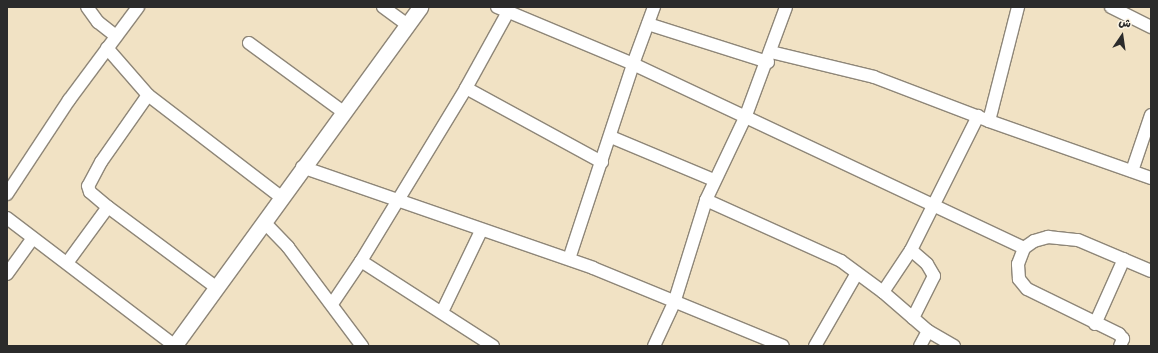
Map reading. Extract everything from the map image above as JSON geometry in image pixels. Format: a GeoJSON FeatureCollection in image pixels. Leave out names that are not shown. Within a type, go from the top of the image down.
{"type":"FeatureCollection","features":[{"type":"Feature","properties":{"kind":"street"},"geometry":{"type":"LineString","coordinates":[[87,7],[98,22],[116,36]]}},
{"type":"Feature","properties":{"kind":"street"},"geometry":{"type":"LineString","coordinates":[[7,194],[69,100],[106,48],[138,7]]}},
{"type":"Feature","properties":{"kind":"street"},"geometry":{"type":"LineString","coordinates":[[383,7],[406,24]]}},
{"type":"Feature","properties":{"kind":"street"},"geometry":{"type":"LineString","coordinates":[[7,218],[175,346],[282,198],[342,111],[420,7]]}},
{"type":"Feature","properties":{"kind":"street"},"geometry":{"type":"LineString","coordinates":[[569,260],[611,137],[633,64],[654,7]]}},
{"type":"Feature","properties":{"kind":"street"},"geometry":{"type":"LineString","coordinates":[[654,346],[674,303],[706,200],[714,180],[745,118],[769,57],[786,7]]}},
{"type":"Feature","properties":{"kind":"street"},"geometry":{"type":"LineString","coordinates":[[989,122],[1018,7]]}},
{"type":"Feature","properties":{"kind":"street"},"geometry":{"type":"LineString","coordinates":[[1111,7],[1151,26]]}},
{"type":"Feature","properties":{"kind":"street"},"geometry":{"type":"LineString","coordinates":[[332,304],[361,261],[466,88],[503,10],[633,64],[932,207],[1024,248]]}},
{"type":"Feature","properties":{"kind":"street"},"geometry":{"type":"LineString","coordinates":[[648,24],[769,57],[874,77],[978,116],[989,122],[1151,178]]}},
{"type":"Feature","properties":{"kind":"street"},"geometry":{"type":"LineString","coordinates":[[249,43],[342,111]]}},
{"type":"Feature","properties":{"kind":"street"},"geometry":{"type":"LineString","coordinates":[[106,48],[148,95],[282,198]]}},
{"type":"Feature","properties":{"kind":"street"},"geometry":{"type":"LineString","coordinates":[[466,88],[602,162]]}},
{"type":"Feature","properties":{"kind":"street"},"geometry":{"type":"LineString","coordinates":[[148,95],[90,180],[88,186],[90,192],[217,288]]}},
{"type":"Feature","properties":{"kind":"street"},"geometry":{"type":"LineString","coordinates":[[1132,171],[1151,115]]}},
{"type":"Feature","properties":{"kind":"street"},"geometry":{"type":"LineString","coordinates":[[883,292],[911,250],[978,116]]}},
{"type":"Feature","properties":{"kind":"street"},"geometry":{"type":"LineString","coordinates":[[611,137],[714,180]]}},
{"type":"Feature","properties":{"kind":"street"},"geometry":{"type":"LineString","coordinates":[[302,167],[481,231],[569,260],[783,346]]}},
{"type":"Feature","properties":{"kind":"street"},"geometry":{"type":"LineString","coordinates":[[706,200],[819,250],[857,273],[883,292],[928,331],[954,346]]}},
{"type":"Feature","properties":{"kind":"street"},"geometry":{"type":"LineString","coordinates":[[67,263],[108,207]]}},
{"type":"Feature","properties":{"kind":"street"},"geometry":{"type":"LineString","coordinates":[[264,222],[288,247],[362,346]]}},
{"type":"Feature","properties":{"kind":"street"},"geometry":{"type":"LineString","coordinates":[[442,312],[481,231]]}},
{"type":"Feature","properties":{"kind":"street"},"geometry":{"type":"LineString","coordinates":[[7,274],[33,238]]}},
{"type":"Feature","properties":{"kind":"street"},"geometry":{"type":"LineString","coordinates":[[1120,346],[1123,339],[1119,334],[1027,289],[1019,279],[1018,264],[1024,248],[1034,241],[1048,238],[1064,238],[1090,243],[1151,271]]}},
{"type":"Feature","properties":{"kind":"street"},"geometry":{"type":"LineString","coordinates":[[911,250],[927,264],[934,276],[914,318]]}},
{"type":"Feature","properties":{"kind":"street"},"geometry":{"type":"LineString","coordinates":[[1096,324],[1124,259]]}},
{"type":"Feature","properties":{"kind":"street"},"geometry":{"type":"LineString","coordinates":[[361,261],[493,346]]}},
{"type":"Feature","properties":{"kind":"street"},"geometry":{"type":"LineString","coordinates":[[815,346],[857,273]]}},
{"type":"Feature","properties":{"kind":"street"},"geometry":{"type":"LineString","coordinates":[[920,346],[928,331]]}}]}
